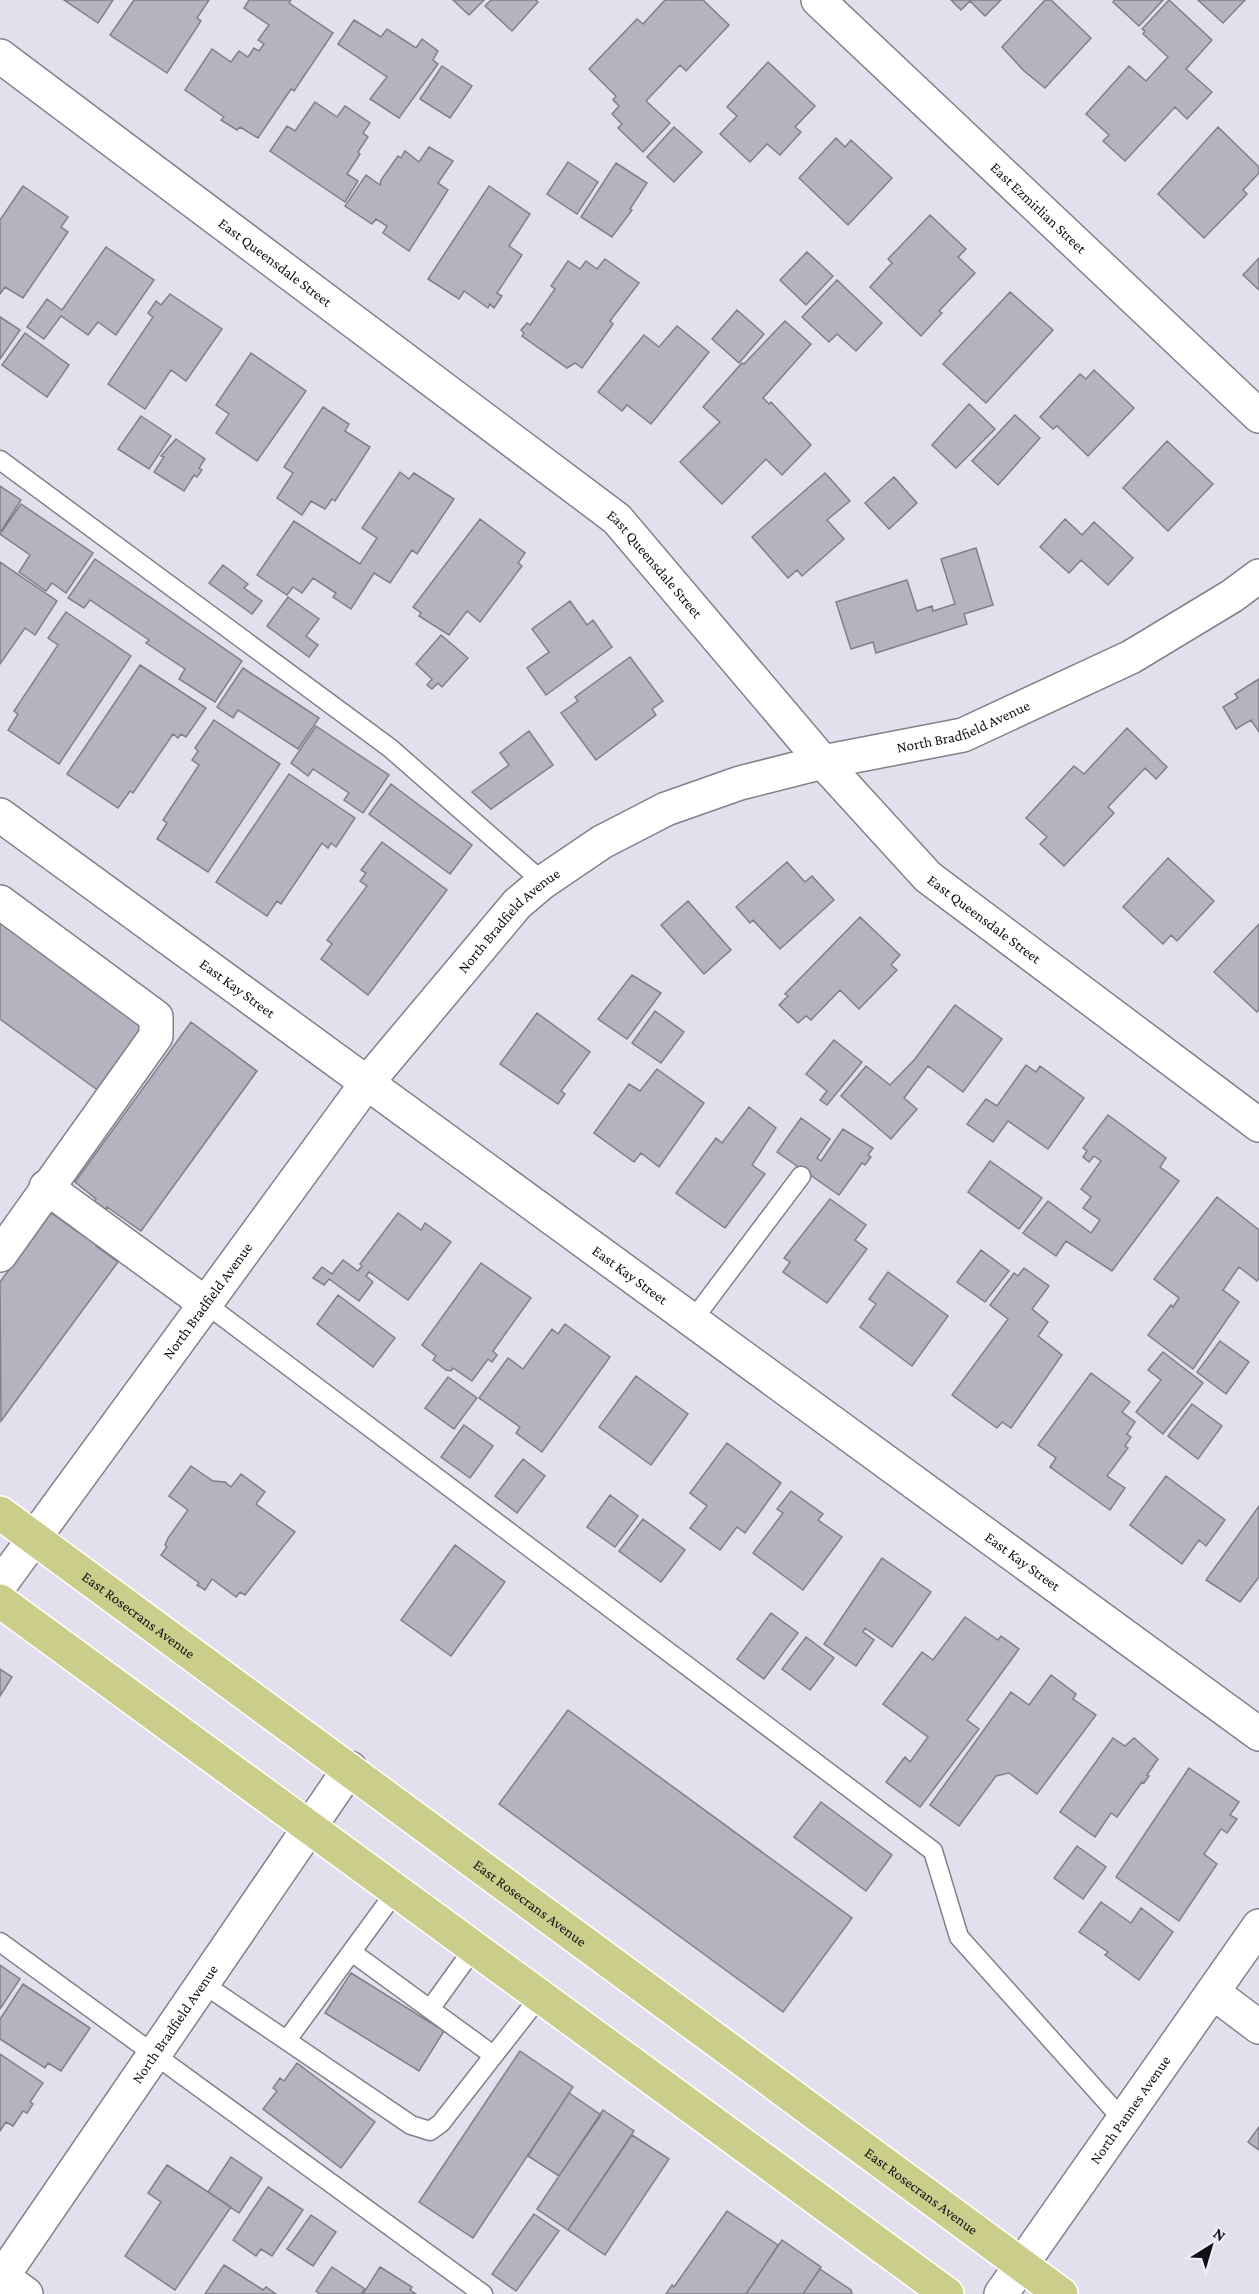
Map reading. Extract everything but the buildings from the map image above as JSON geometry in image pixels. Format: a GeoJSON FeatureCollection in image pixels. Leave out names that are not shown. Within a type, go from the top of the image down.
{"type":"FeatureCollection","features":[{"type":"Feature","properties":{"kind":"main road","name":"East Rosecrans Avenue"},"geometry":{"type":"LineString","coordinates":[[0,1513],[350,1768],[1061,2294]]}},
{"type":"Feature","properties":{"kind":"main road"},"geometry":{"type":"LineString","coordinates":[[0,1601],[947,2294]]}},
{"type":"Feature","properties":{"kind":"street","name":"East Ezmirlian Street"},"geometry":{"type":"LineString","coordinates":[[818,0],[1259,416]]}},
{"type":"Feature","properties":{"kind":"street","name":"East Queensdale Street"},"geometry":{"type":"LineString","coordinates":[[0,56],[617,519],[823,762],[928,877],[1259,1125]]}},
{"type":"Feature","properties":{"kind":"street","name":"North Bradfield Avenue"},"geometry":{"type":"LineString","coordinates":[[0,1585],[366,1084],[517,904],[543,882],[602,842],[666,809],[740,783],[823,762],[963,735],[1131,657],[1232,596],[1259,576]]}},
{"type":"Feature","properties":{"kind":"street","name":"East Kay Street"},"geometry":{"type":"LineString","coordinates":[[0,815],[1259,1734]]}},
{"type":"Feature","properties":{"kind":"street"},"geometry":{"type":"LineString","coordinates":[[0,902],[156,1017],[156,1036],[1,1252]]}},
{"type":"Feature","properties":{"kind":"street"},"geometry":{"type":"LineString","coordinates":[[46,1187],[206,1305]]}},
{"type":"Feature","properties":{"kind":"street","name":"North Bradfield Avenue"},"geometry":{"type":"LineString","coordinates":[[7,2281],[153,2054],[350,1768]]}},
{"type":"Feature","properties":{"kind":"street","name":"North Pannes Avenue"},"geometry":{"type":"LineString","coordinates":[[1001,2294],[1259,1926]]}},
{"type":"Feature","properties":{"kind":"street"},"geometry":{"type":"LineString","coordinates":[[1214,1993],[1259,2027]]}},
{"type":"Feature","properties":{"kind":"lane"},"geometry":{"type":"LineString","coordinates":[[0,460],[390,748],[543,882]]}},
{"type":"Feature","properties":{"kind":"lane"},"geometry":{"type":"LineString","coordinates":[[692,1321],[801,1176]]}},
{"type":"Feature","properties":{"kind":"lane"},"geometry":{"type":"LineString","coordinates":[[206,1305],[933,1851],[959,1937],[1123,2120]]}},
{"type":"Feature","properties":{"kind":"lane"},"geometry":{"type":"LineString","coordinates":[[287,2040],[353,1953],[396,1891]]}},
{"type":"Feature","properties":{"kind":"lane"},"geometry":{"type":"LineString","coordinates":[[0,1942],[483,2294]]}},
{"type":"Feature","properties":{"kind":"lane"},"geometry":{"type":"LineString","coordinates":[[430,2009],[474,1948]]}},
{"type":"Feature","properties":{"kind":"lane"},"geometry":{"type":"LineString","coordinates":[[353,1953],[493,2055]]}},
{"type":"Feature","properties":{"kind":"lane"},"geometry":{"type":"LineString","coordinates":[[202,1983],[411,2125],[430,2131],[441,2123],[540,1996]]}}]}
